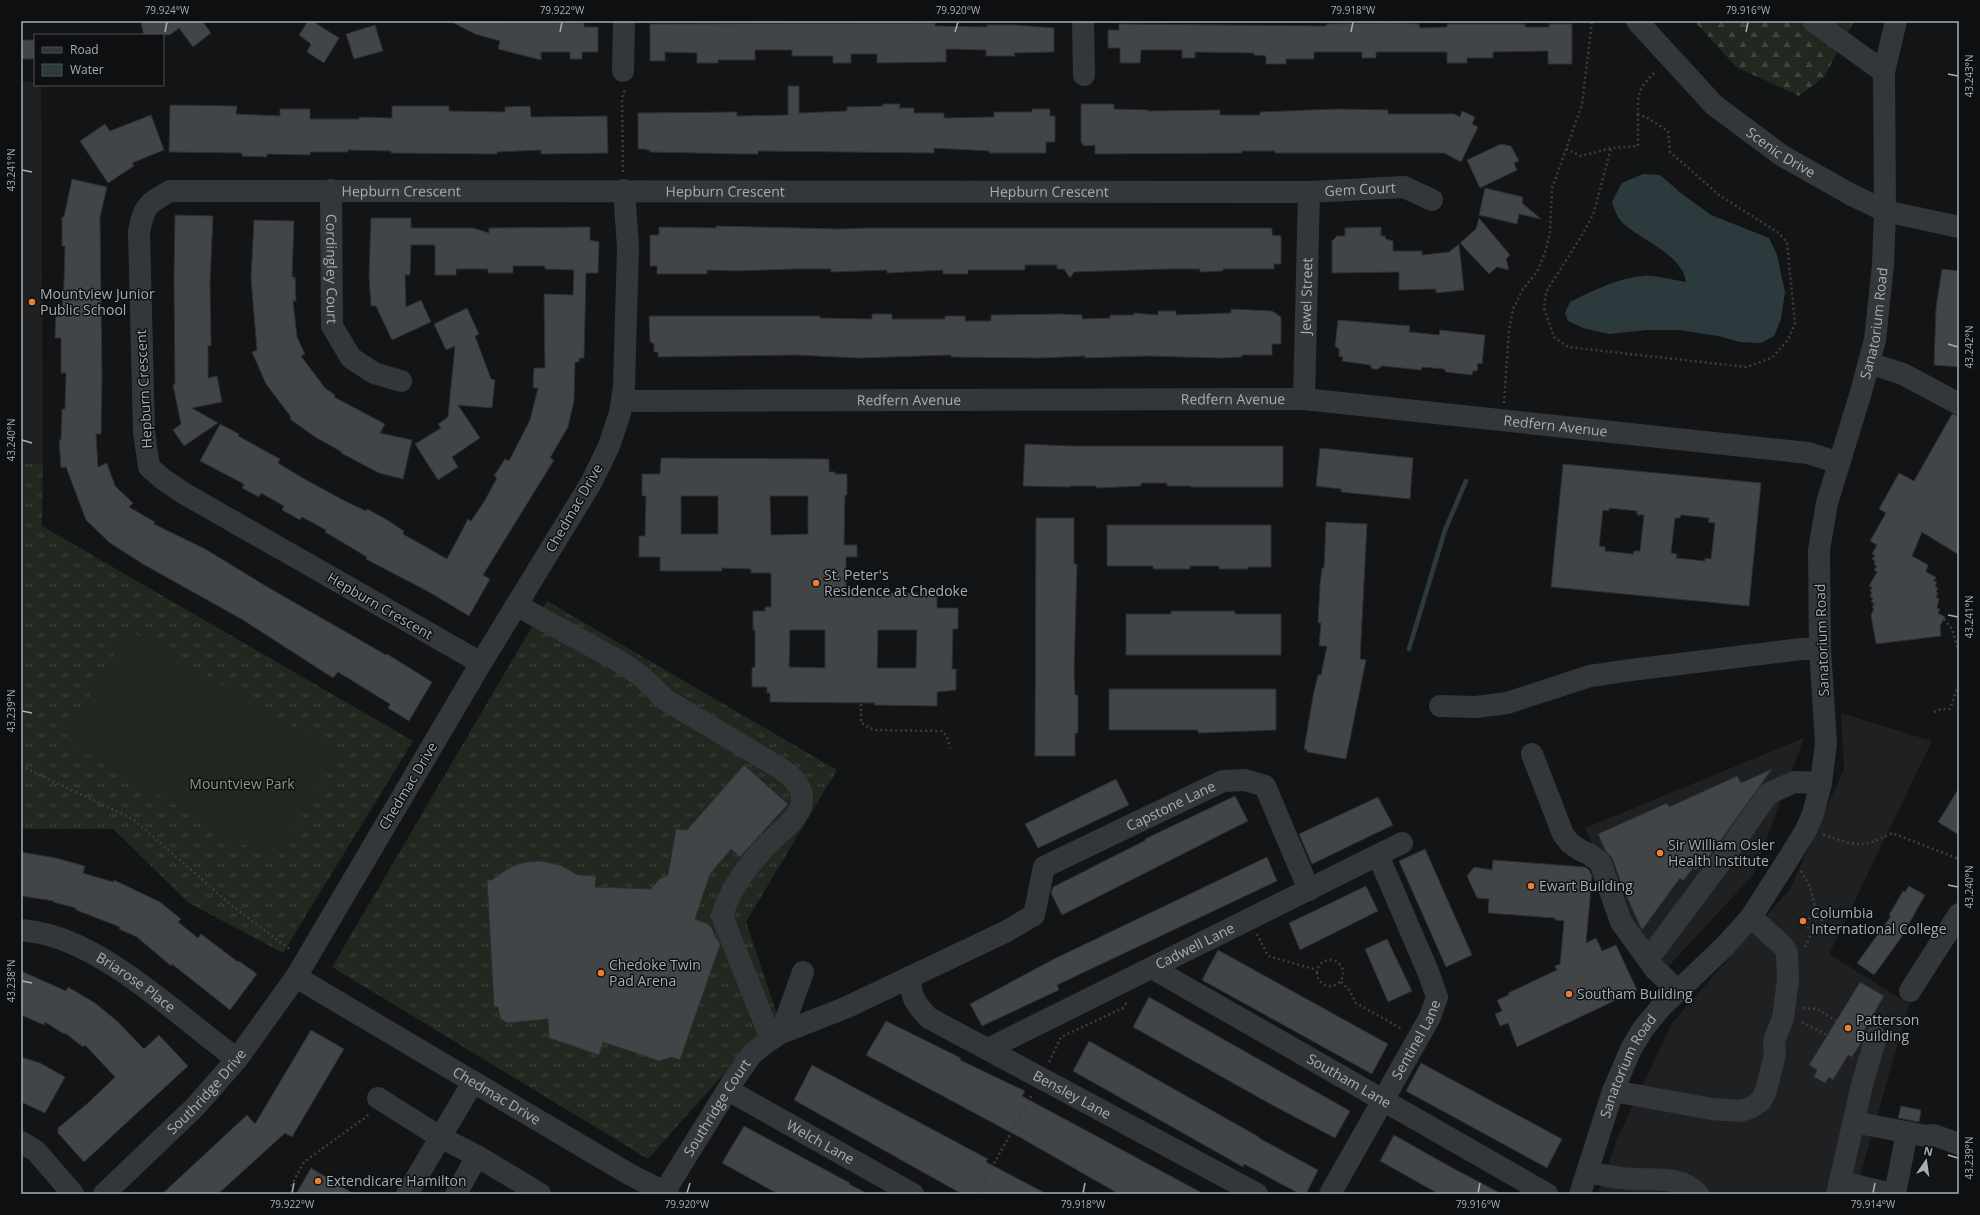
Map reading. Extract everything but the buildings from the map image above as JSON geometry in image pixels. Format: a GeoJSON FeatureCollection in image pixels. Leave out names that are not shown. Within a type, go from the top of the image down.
{"type":"FeatureCollection","features":[{"type":"Feature","properties":{"kind":"street"},"geometry":{"type":"LineString","coordinates":[[624,21],[627,77]]}},
{"type":"Feature","properties":{"kind":"street"},"geometry":{"type":"LineString","coordinates":[[1083,21],[1084,75]]}},
{"type":"Feature","properties":{"kind":"street","name":"Scenic Drive"},"geometry":{"type":"LineString","coordinates":[[1636,21],[1714,105],[1781,155],[1837,187],[1885,211],[1959,227]]}},
{"type":"Feature","properties":{"kind":"street"},"geometry":{"type":"LineString","coordinates":[[1813,21],[1884,72]]}},
{"type":"Feature","properties":{"kind":"street","name":"Sanatorium Road"},"geometry":{"type":"LineString","coordinates":[[1584,1183],[1613,1091],[1630,1049],[1643,1029],[1661,1007],[1725,946],[1751,917],[1806,830],[1813,814],[1820,783],[1826,743],[1820,649],[1819,550],[1827,503],[1875,340],[1883,265],[1885,211],[1884,72],[1896,21]]}},
{"type":"Feature","properties":{"kind":"street","name":"Gem Court"},"geometry":{"type":"LineString","coordinates":[[1309,192],[1404,187],[1432,200]]}},
{"type":"Feature","properties":{"kind":"street","name":"Hepburn Crescent"},"geometry":{"type":"LineString","coordinates":[[481,663],[184,494],[149,467],[144,432],[139,232],[143,211],[156,199],[170,191],[331,190],[1309,192]]}},
{"type":"Feature","properties":{"kind":"street","name":"Cordingley Court"},"geometry":{"type":"LineString","coordinates":[[331,190],[332,326],[351,358],[374,373],[402,381]]}},
{"type":"Feature","properties":{"kind":"street","name":"Chedmac Drive"},"geometry":{"type":"LineString","coordinates":[[624,190],[628,247],[623,401],[610,446],[592,483],[481,663],[296,977],[629,1174],[665,1193]]}},
{"type":"Feature","properties":{"kind":"street","name":"Jewel Street"},"geometry":{"type":"LineString","coordinates":[[1304,399],[1309,192]]}},
{"type":"Feature","properties":{"kind":"street"},"geometry":{"type":"LineString","coordinates":[[1869,363],[1903,374],[1959,404]]}},
{"type":"Feature","properties":{"kind":"street","name":"Redfern Avenue"},"geometry":{"type":"LineString","coordinates":[[623,401],[1304,399],[1808,453],[1839,463]]}},
{"type":"Feature","properties":{"kind":"street"},"geometry":{"type":"LineString","coordinates":[[516,605],[617,660],[642,676],[666,700],[758,754],[788,774],[799,786],[802,795],[801,804],[797,815],[765,847],[736,884],[727,899],[722,916],[776,1036]]}},
{"type":"Feature","properties":{"kind":"street"},"geometry":{"type":"LineString","coordinates":[[1440,706],[1476,707],[1507,703],[1590,676],[1780,652],[1820,649]]}},
{"type":"Feature","properties":{"kind":"street"},"geometry":{"type":"LineString","coordinates":[[1532,754],[1563,834],[1575,846],[1600,862],[1622,922],[1659,973],[1678,991]]}},
{"type":"Feature","properties":{"kind":"street","name":"Capstone Lane"},"geometry":{"type":"LineString","coordinates":[[1044,867],[1223,781],[1245,780],[1265,786],[1309,890]]}},
{"type":"Feature","properties":{"kind":"street"},"geometry":{"type":"LineString","coordinates":[[1649,958],[1720,864],[1768,794],[1794,782],[1820,783]]}},
{"type":"Feature","properties":{"kind":"street","name":"Cadwell Lane"},"geometry":{"type":"LineString","coordinates":[[988,1049],[1402,843]]}},
{"type":"Feature","properties":{"kind":"street","name":"Sentinel Lane"},"geometry":{"type":"LineString","coordinates":[[1330,1194],[1430,1017],[1436,997],[1429,974],[1378,856]]}},
{"type":"Feature","properties":{"kind":"street","name":"Southridge Court"},"geometry":{"type":"LineString","coordinates":[[665,1193],[728,1090],[752,1054],[776,1036],[845,1008],[1005,932],[1034,915],[1044,867]]}},
{"type":"Feature","properties":{"kind":"street"},"geometry":{"type":"LineString","coordinates":[[1910,990],[1959,914]]}},
{"type":"Feature","properties":{"kind":"street"},"geometry":{"type":"LineString","coordinates":[[1613,1091],[1712,1109],[1740,1110],[1750,1108],[1761,1101],[1766,1091],[1775,1054],[1774,1041],[1783,1018],[1788,980],[1787,953],[1783,946],[1751,917]]}},
{"type":"Feature","properties":{"kind":"street","name":"Briarose Place"},"geometry":{"type":"LineString","coordinates":[[21,930],[46,934],[76,945],[106,960],[237,1059]]}},
{"type":"Feature","properties":{"kind":"street","name":"Southam Lane"},"geometry":{"type":"LineString","coordinates":[[1152,968],[1547,1194]]}},
{"type":"Feature","properties":{"kind":"street"},"geometry":{"type":"LineString","coordinates":[[776,1036],[803,972]]}},
{"type":"Feature","properties":{"kind":"street","name":"Southridge Drive"},"geometry":{"type":"LineString","coordinates":[[104,1194],[195,1107],[237,1059],[296,977]]}},
{"type":"Feature","properties":{"kind":"street","name":"Bensley Lane"},"geometry":{"type":"LineString","coordinates":[[910,977],[910,991],[916,1006],[925,1014],[1257,1194]]}},
{"type":"Feature","properties":{"kind":"street"},"geometry":{"type":"LineString","coordinates":[[1876,1037],[1839,1188],[1893,1194],[1907,1132]]}},
{"type":"Feature","properties":{"kind":"street"},"geometry":{"type":"LineString","coordinates":[[407,1194],[473,1082]]}},
{"type":"Feature","properties":{"kind":"street","name":"Welch Lane"},"geometry":{"type":"LineString","coordinates":[[728,1090],[913,1194]]}},
{"type":"Feature","properties":{"kind":"street"},"geometry":{"type":"LineString","coordinates":[[378,1098],[440,1137],[477,1156],[540,1194]]}},
{"type":"Feature","properties":{"kind":"street"},"geometry":{"type":"LineString","coordinates":[[1854,1122],[1907,1132],[1934,1135],[1959,1144]]}},
{"type":"Feature","properties":{"kind":"street"},"geometry":{"type":"LineString","coordinates":[[21,1142],[36,1151],[73,1194]]}},
{"type":"Feature","properties":{"kind":"street"},"geometry":{"type":"LineString","coordinates":[[456,1194],[477,1156]]}},
{"type":"Feature","properties":{"kind":"street"},"geometry":{"type":"LineString","coordinates":[[1638,1187],[1659,1178],[1691,1186],[1698,1194]]}},
{"type":"Feature","properties":{"kind":"street"},"geometry":{"type":"LineString","coordinates":[[1584,1183],[1638,1187],[1684,1194]]}},
{"type":"Feature","properties":{"kind":"path"},"geometry":{"type":"LineString","coordinates":[[1503,420],[1509,331],[1513,309],[1523,289],[1537,272],[1550,233],[1552,188],[1584,99],[1592,21]]}},
{"type":"Feature","properties":{"kind":"path"},"geometry":{"type":"LineString","coordinates":[[1566,149],[1581,156],[1611,148],[1638,146],[1638,97],[1640,90],[1655,72]]}},
{"type":"Feature","properties":{"kind":"path"},"geometry":{"type":"LineString","coordinates":[[624,190],[622,98],[627,77]]}},
{"type":"Feature","properties":{"kind":"path"},"geometry":{"type":"LineString","coordinates":[[1611,148],[1594,212],[1584,232],[1546,292],[1544,308],[1554,337],[1568,347],[1746,367],[1772,358],[1788,340],[1795,323],[1787,243],[1780,233],[1719,195],[1670,152],[1668,131],[1646,117],[1638,115]]}},
{"type":"Feature","properties":{"kind":"path"},"geometry":{"type":"LineString","coordinates":[[1944,619],[1952,629],[1959,652]]}},
{"type":"Feature","properties":{"kind":"path"},"geometry":{"type":"LineString","coordinates":[[1934,712],[1942,709],[1950,709],[1959,682]]}},
{"type":"Feature","properties":{"kind":"path"},"geometry":{"type":"LineString","coordinates":[[861,704],[861,723],[874,730],[942,731],[947,737],[950,748]]}},
{"type":"Feature","properties":{"kind":"path"},"geometry":{"type":"LineString","coordinates":[[21,766],[133,820],[231,905],[291,950]]}},
{"type":"Feature","properties":{"kind":"path"},"geometry":{"type":"LineString","coordinates":[[1806,830],[1861,846],[1872,844],[1892,833],[1959,859]]}},
{"type":"Feature","properties":{"kind":"path"},"geometry":{"type":"LineString","coordinates":[[1789,858],[1804,874],[1817,915],[1822,918],[1824,926],[1818,932],[1812,932]]}},
{"type":"Feature","properties":{"kind":"path"},"geometry":{"type":"LineString","coordinates":[[1812,932],[1807,925],[1808,920],[1811,916],[1817,915]]}},
{"type":"Feature","properties":{"kind":"path"},"geometry":{"type":"LineString","coordinates":[[1250,919],[1268,956],[1317,970]]}},
{"type":"Feature","properties":{"kind":"path"},"geometry":{"type":"LineString","coordinates":[[1801,952],[1808,942],[1812,932]]}},
{"type":"Feature","properties":{"kind":"path"},"geometry":{"type":"LineString","coordinates":[[1331,960],[1336,961],[1344,970],[1341,982],[1334,986],[1325,985],[1318,979],[1317,970],[1322,962],[1331,960]]}},
{"type":"Feature","properties":{"kind":"path"},"geometry":{"type":"LineString","coordinates":[[1341,982],[1349,990],[1356,1003],[1418,1039]]}},
{"type":"Feature","properties":{"kind":"path"},"geometry":{"type":"LineString","coordinates":[[1801,1014],[1803,1002]]}},
{"type":"Feature","properties":{"kind":"path"},"geometry":{"type":"LineString","coordinates":[[1803,1008],[1817,1009],[1836,1021]]}},
{"type":"Feature","properties":{"kind":"path"},"geometry":{"type":"LineString","coordinates":[[1798,1026],[1799,1020],[1827,1035]]}},
{"type":"Feature","properties":{"kind":"path"},"geometry":{"type":"LineString","coordinates":[[292,1186],[304,1162],[366,1118],[378,1098]]}},
{"type":"Feature","properties":{"kind":"shaded area","name":"Mountview Junior Public School"},"geometry":{"type":"Polygon","coordinates":[[[21,82],[34,82],[34,86],[41,86],[43,463],[21,464],[21,82]]]}},
{"type":"Feature","properties":{"kind":"shaded area","name":"Columbia International College"},"geometry":{"type":"Polygon","coordinates":[[[1841,713],[1932,741],[1829,954],[1909,1004],[1855,1194],[1598,1194],[1618,1137],[1672,1023],[1790,889],[1844,769],[1841,713]]]}},
{"type":"Feature","properties":{"kind":"shaded area"},"geometry":{"type":"Polygon","coordinates":[[[1804,738],[1753,875],[1655,981],[1585,828],[1804,738]]]}},
{"type":"Feature","properties":{"kind":"green space"},"geometry":{"type":"Polygon","coordinates":[[[1694,21],[1854,21],[1824,77],[1799,96],[1736,67],[1694,21]]]}},
{"type":"Feature","properties":{"kind":"green space","name":"Mountview Park"},"geometry":{"type":"Polygon","coordinates":[[[43,463],[42,526],[413,741],[283,953],[189,903],[113,829],[21,829],[21,464],[43,463]]]}},
{"type":"Feature","properties":{"kind":"green space"},"geometry":{"type":"Polygon","coordinates":[[[547,601],[837,770],[746,922],[777,1014],[648,1159],[332,967],[547,601]]]}},
{"type":"Feature","properties":{"kind":"green space"},"geometry":{"type":"Polygon","coordinates":[[[129,630],[339,753],[274,862],[65,740],[129,630]]]}},
{"type":"Feature","properties":{"kind":"water"},"geometry":{"type":"Polygon","coordinates":[[[1643,174],[1660,175],[1682,194],[1711,215],[1769,238],[1777,255],[1785,292],[1781,319],[1774,336],[1761,343],[1740,342],[1718,336],[1679,330],[1647,330],[1609,334],[1583,328],[1568,321],[1565,313],[1570,302],[1596,289],[1624,279],[1648,276],[1686,282],[1683,272],[1670,256],[1631,230],[1624,224],[1615,211],[1612,202],[1622,183],[1643,174]]]}},
{"type":"Feature","properties":{"kind":"waterway"},"geometry":{"type":"LineString","coordinates":[[1409,649],[1445,530],[1466,481]]}},
{"type":"Feature","properties":{"kind":"place","name":"Mountview Junior Public School"},"geometry":{"type":"Point","coordinates":[32,302]}},
{"type":"Feature","properties":{"kind":"place","name":"St. Peter's Residence at Chedoke"},"geometry":{"type":"Point","coordinates":[816,583]}},
{"type":"Feature","properties":{"kind":"place","name":"Sir William Osler Health Institute"},"geometry":{"type":"Point","coordinates":[1660,853]}},
{"type":"Feature","properties":{"kind":"place","name":"Ewart Building"},"geometry":{"type":"Point","coordinates":[1531,886]}},
{"type":"Feature","properties":{"kind":"place","name":"Columbia International College"},"geometry":{"type":"Point","coordinates":[1803,921]}},
{"type":"Feature","properties":{"kind":"place","name":"Chedoke Twin Pad Arena"},"geometry":{"type":"Point","coordinates":[601,973]}},
{"type":"Feature","properties":{"kind":"place","name":"Southam Building"},"geometry":{"type":"Point","coordinates":[1569,994]}},
{"type":"Feature","properties":{"kind":"place","name":"Patterson Building"},"geometry":{"type":"Point","coordinates":[1848,1028]}},
{"type":"Feature","properties":{"kind":"place","name":"Extendicare Hamilton"},"geometry":{"type":"Point","coordinates":[318,1181]}}]}
